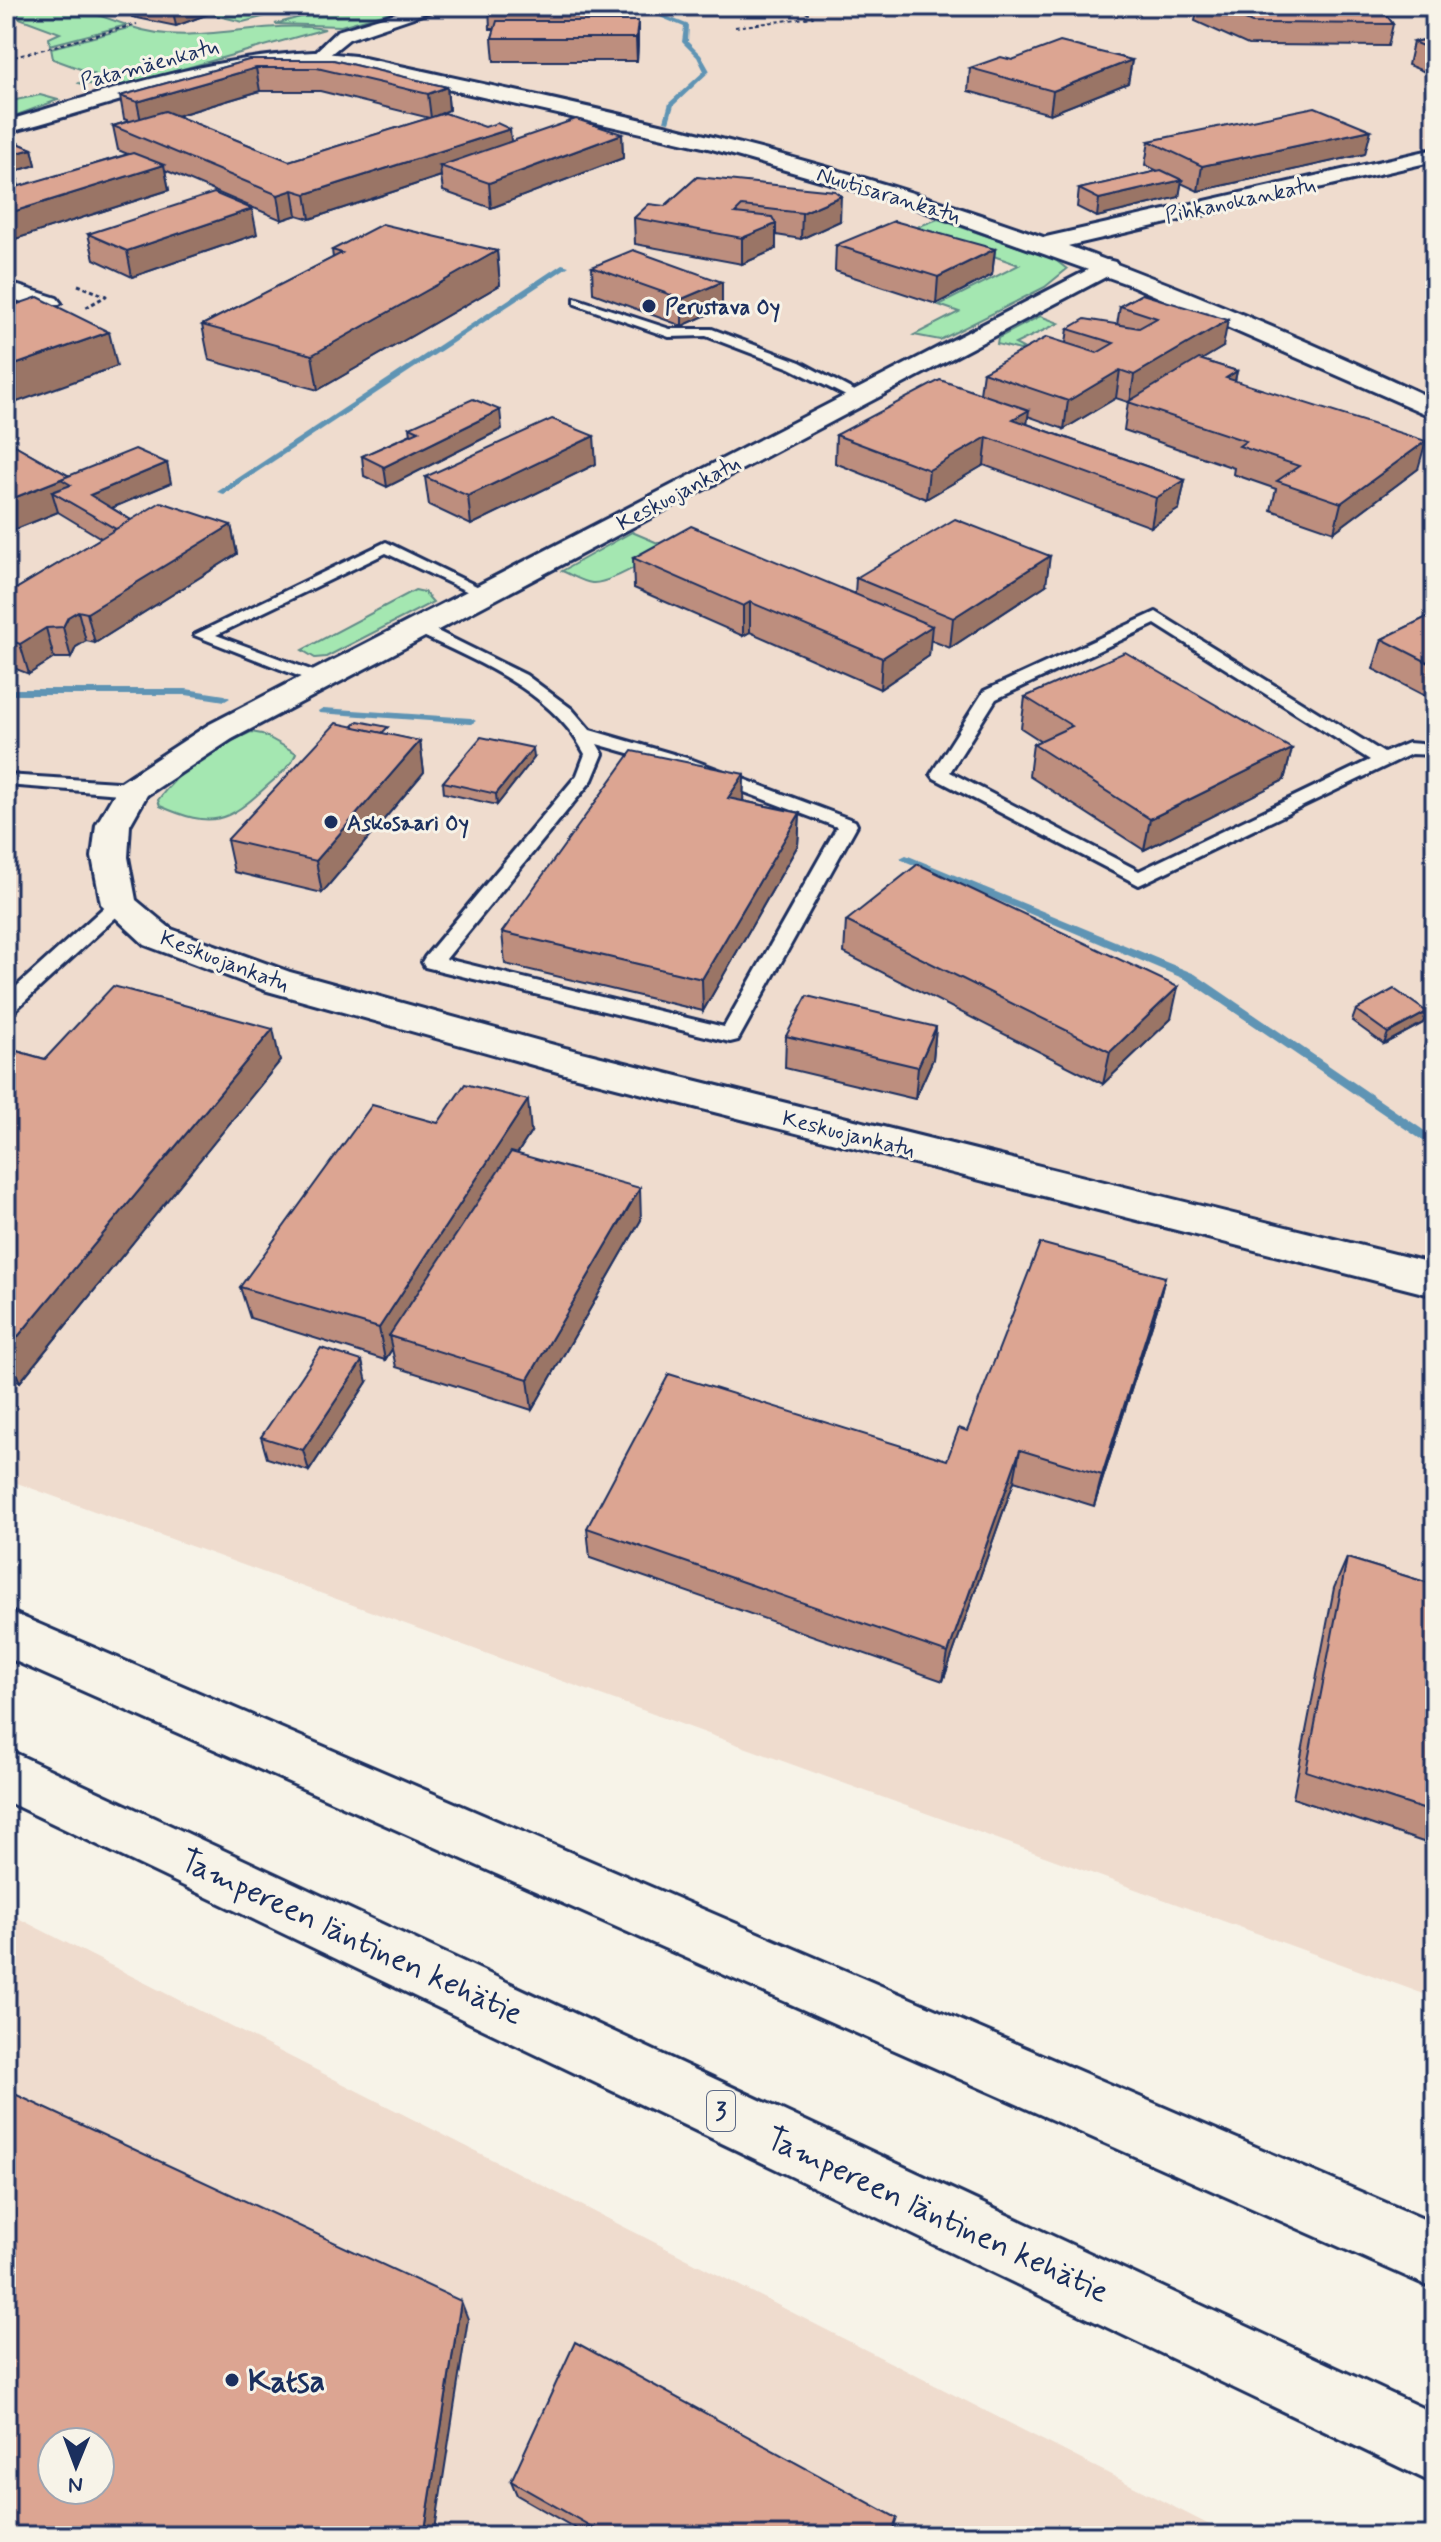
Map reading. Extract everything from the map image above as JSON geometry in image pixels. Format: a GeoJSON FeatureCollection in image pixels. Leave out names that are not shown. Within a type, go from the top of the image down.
{"type":"FeatureCollection","features":[{"type":"Feature","properties":{"kind":"main road"},"geometry":{"type":"LineString","coordinates":[[317,59],[343,35],[437,6]]}},
{"type":"Feature","properties":{"kind":"main road","name":"Patamäenkatu"},"geometry":{"type":"LineString","coordinates":[[6,127],[203,71],[261,61],[317,59]]}},
{"type":"Feature","properties":{"kind":"main road","name":"Nuutisarankatu"},"geometry":{"type":"LineString","coordinates":[[317,59],[355,62],[757,155],[851,181],[1046,244],[1183,295],[1434,408]]}},
{"type":"Feature","properties":{"kind":"main road","name":"Pihkanokankatu"},"geometry":{"type":"LineString","coordinates":[[1046,244],[1435,155]]}},
{"type":"Feature","properties":{"kind":"main road","name":"Keskuojankatu"},"geometry":{"type":"LineString","coordinates":[[1107,267],[220,732],[133,789],[113,825],[110,857],[119,904],[158,937],[277,981],[565,1061],[1435,1280]]}},
{"type":"Feature","properties":{"kind":"main road"},"geometry":{"type":"LineString","coordinates":[[6,289],[49,303]]}},
{"type":"Feature","properties":{"kind":"main road"},"geometry":{"type":"LineString","coordinates":[[6,1633],[1435,2257]]}},
{"type":"Feature","properties":{"kind":"main road","name":"Tampereen läntinen kehätie"},"geometry":{"type":"LineString","coordinates":[[6,1774],[1435,2450]]}},
{"type":"Feature","properties":{"kind":"lane"},"geometry":{"type":"LineString","coordinates":[[580,301],[669,333],[707,332],[795,365],[859,397]]}},
{"type":"Feature","properties":{"kind":"lane"},"geometry":{"type":"LineString","coordinates":[[321,680],[202,635],[386,547],[485,594]]}},
{"type":"Feature","properties":{"kind":"lane"},"geometry":{"type":"LineString","coordinates":[[1383,760],[1156,617],[990,695],[940,774],[1139,879],[1408,748],[1435,750]]}},
{"type":"Feature","properties":{"kind":"lane"},"geometry":{"type":"LineString","coordinates":[[421,628],[525,684],[566,713],[587,735],[594,754],[586,776],[432,962],[730,1035],[848,825],[684,763],[587,735]]}},
{"type":"Feature","properties":{"kind":"lane"},"geometry":{"type":"LineString","coordinates":[[6,780],[133,789]]}},
{"type":"Feature","properties":{"kind":"lane"},"geometry":{"type":"LineString","coordinates":[[6,1007],[119,904]]}},
{"type":"Feature","properties":{"kind":"path"},"geometry":{"type":"LineString","coordinates":[[798,7],[819,6]]}},
{"type":"Feature","properties":{"kind":"path"},"geometry":{"type":"LineString","coordinates":[[735,27],[813,17],[798,7]]}},
{"type":"Feature","properties":{"kind":"path"},"geometry":{"type":"LineString","coordinates":[[14,57],[137,24]]}},
{"type":"Feature","properties":{"kind":"shaded area"},"geometry":{"type":"Polygon","coordinates":[[[6,6],[1435,6],[1435,1998],[6,1479],[6,6]]]}},
{"type":"Feature","properties":{"kind":"shaded area"},"geometry":{"type":"Polygon","coordinates":[[[6,1912],[1231,2536],[6,2536],[6,1912]]]}},
{"type":"Feature","properties":{"kind":"green space"},"geometry":{"type":"Polygon","coordinates":[[[6,6],[72,6],[127,25],[50,45],[49,38],[60,33],[6,13],[6,6]]]}},
{"type":"Feature","properties":{"kind":"green space"},"geometry":{"type":"Polygon","coordinates":[[[232,6],[304,6],[243,22],[210,14],[232,6]]]}},
{"type":"Feature","properties":{"kind":"green space"},"geometry":{"type":"Polygon","coordinates":[[[340,6],[411,6],[341,26],[275,24],[340,6]]]}},
{"type":"Feature","properties":{"kind":"green space"},"geometry":{"type":"Polygon","coordinates":[[[132,27],[179,35],[276,27],[325,29],[126,85],[79,83],[94,74],[53,59],[51,48],[132,27]]]}},
{"type":"Feature","properties":{"kind":"green space"},"geometry":{"type":"Polygon","coordinates":[[[40,95],[58,100],[6,119],[6,102],[40,95]]]}},
{"type":"Feature","properties":{"kind":"green space"},"geometry":{"type":"Polygon","coordinates":[[[938,219],[1054,259],[1067,269],[1045,287],[940,340],[914,335],[959,312],[939,305],[1019,265],[914,228],[938,219]]]}},
{"type":"Feature","properties":{"kind":"green space"},"geometry":{"type":"Polygon","coordinates":[[[1040,316],[1059,323],[1015,344],[1023,348],[1020,350],[997,344],[998,338],[1040,316]]]}},
{"type":"Feature","properties":{"kind":"green space"},"geometry":{"type":"Polygon","coordinates":[[[632,532],[672,549],[599,582],[584,581],[562,571],[632,532]]]}},
{"type":"Feature","properties":{"kind":"green space"},"geometry":{"type":"Polygon","coordinates":[[[415,590],[424,592],[433,602],[326,657],[315,658],[302,650],[415,590]]]}},
{"type":"Feature","properties":{"kind":"green space"},"geometry":{"type":"Polygon","coordinates":[[[251,732],[262,734],[296,753],[284,771],[241,808],[229,815],[206,820],[160,806],[158,800],[188,769],[212,752],[251,732]]]}},
{"type":"Feature","properties":{"kind":"building"},"geometry":{"type":"Polygon","coordinates":[[[489,6],[591,6],[488,7],[489,6]]]}},
{"type":"Feature","properties":{"kind":"building"},"geometry":{"type":"Polygon","coordinates":[[[1214,6],[1380,6],[1393,24],[1252,23],[1214,6]]]}},
{"type":"Feature","properties":{"kind":"building"},"geometry":{"type":"Polygon","coordinates":[[[497,21],[638,21],[636,38],[492,38],[497,21]]]}},
{"type":"Feature","properties":{"kind":"building"},"geometry":{"type":"Polygon","coordinates":[[[1435,38],[1435,51],[1413,42],[1435,38]]]}},
{"type":"Feature","properties":{"kind":"building"},"geometry":{"type":"Polygon","coordinates":[[[1060,42],[1132,60],[1053,91],[970,68],[1001,57],[1012,60],[1060,42]]]}},
{"type":"Feature","properties":{"kind":"building"},"geometry":{"type":"Polygon","coordinates":[[[249,60],[333,60],[447,87],[428,94],[317,68],[256,68],[137,102],[120,96],[249,60]]]}},
{"type":"Feature","properties":{"kind":"building"},"geometry":{"type":"Polygon","coordinates":[[[1315,107],[1371,130],[1202,166],[1149,141],[1315,107]]]}},
{"type":"Feature","properties":{"kind":"building"},"geometry":{"type":"Polygon","coordinates":[[[165,111],[289,161],[445,113],[485,127],[497,123],[510,129],[306,194],[293,190],[278,195],[113,126],[165,111]]]}},
{"type":"Feature","properties":{"kind":"building"},"geometry":{"type":"Polygon","coordinates":[[[576,119],[622,134],[489,183],[440,166],[576,119]]]}},
{"type":"Feature","properties":{"kind":"building"},"geometry":{"type":"Polygon","coordinates":[[[6,138],[32,149],[6,156],[6,138]]]}},
{"type":"Feature","properties":{"kind":"building"},"geometry":{"type":"Polygon","coordinates":[[[133,153],[164,165],[6,214],[6,190],[133,153]]]}},
{"type":"Feature","properties":{"kind":"building"},"geometry":{"type":"Polygon","coordinates":[[[1161,170],[1182,180],[1099,199],[1079,189],[1161,170]]]}},
{"type":"Feature","properties":{"kind":"building"},"geometry":{"type":"Polygon","coordinates":[[[6,174],[17,179],[6,182],[6,174]]]}},
{"type":"Feature","properties":{"kind":"building"},"geometry":{"type":"Polygon","coordinates":[[[697,177],[835,191],[841,196],[802,213],[742,206],[735,213],[772,217],[776,224],[742,238],[634,218],[649,204],[665,206],[697,177]]]}},
{"type":"Feature","properties":{"kind":"building"},"geometry":{"type":"Polygon","coordinates":[[[214,193],[252,209],[127,251],[88,234],[214,193]]]}},
{"type":"Feature","properties":{"kind":"building"},"geometry":{"type":"Polygon","coordinates":[[[894,221],[995,249],[938,277],[836,245],[894,221]]]}},
{"type":"Feature","properties":{"kind":"building"},"geometry":{"type":"Polygon","coordinates":[[[382,224],[497,251],[312,355],[202,325],[342,253],[332,250],[382,224]]]}},
{"type":"Feature","properties":{"kind":"building"},"geometry":{"type":"Polygon","coordinates":[[[633,250],[722,282],[682,299],[592,267],[633,250]]]}},
{"type":"Feature","properties":{"kind":"building"},"geometry":{"type":"Polygon","coordinates":[[[1142,294],[1228,320],[1134,375],[1120,370],[1068,401],[983,372],[1047,337],[1097,353],[1114,343],[1068,329],[1085,319],[1139,328],[1157,318],[1120,306],[1142,294]]]}},
{"type":"Feature","properties":{"kind":"building"},"geometry":{"type":"Polygon","coordinates":[[[38,297],[109,332],[6,368],[6,308],[38,297]]]}},
{"type":"Feature","properties":{"kind":"building"},"geometry":{"type":"Polygon","coordinates":[[[1199,359],[1237,371],[1226,378],[1426,441],[1341,503],[1277,481],[1299,466],[1239,446],[1246,441],[1128,402],[1199,359]]]}},
{"type":"Feature","properties":{"kind":"building"},"geometry":{"type":"Polygon","coordinates":[[[940,380],[1029,410],[1013,419],[1185,480],[1156,498],[987,437],[929,470],[836,435],[940,380]]]}},
{"type":"Feature","properties":{"kind":"building"},"geometry":{"type":"Polygon","coordinates":[[[473,399],[500,410],[384,467],[362,456],[419,431],[410,427],[473,399]]]}},
{"type":"Feature","properties":{"kind":"building"},"geometry":{"type":"Polygon","coordinates":[[[552,419],[594,436],[468,496],[425,477],[552,419]]]}},
{"type":"Feature","properties":{"kind":"building"},"geometry":{"type":"Polygon","coordinates":[[[6,440],[69,476],[6,501],[6,440]]]}},
{"type":"Feature","properties":{"kind":"building"},"geometry":{"type":"Polygon","coordinates":[[[135,449],[167,463],[90,495],[131,520],[116,529],[52,492],[71,485],[61,479],[135,449]]]}},
{"type":"Feature","properties":{"kind":"building"},"geometry":{"type":"Polygon","coordinates":[[[161,502],[231,525],[87,613],[78,611],[68,617],[63,627],[46,628],[20,644],[6,639],[13,628],[6,627],[6,595],[161,502]]]}},
{"type":"Feature","properties":{"kind":"building"},"geometry":{"type":"Polygon","coordinates":[[[955,519],[1050,556],[953,618],[856,578],[955,519]]]}},
{"type":"Feature","properties":{"kind":"building"},"geometry":{"type":"Polygon","coordinates":[[[691,526],[932,626],[882,658],[750,602],[743,606],[633,558],[691,526]]]}},
{"type":"Feature","properties":{"kind":"building"},"geometry":{"type":"Polygon","coordinates":[[[1435,613],[1435,666],[1382,639],[1435,613]]]}},
{"type":"Feature","properties":{"kind":"building"},"geometry":{"type":"Polygon","coordinates":[[[1125,652],[1292,749],[1150,819],[1033,744],[1072,726],[1025,697],[1125,652]]]}},
{"type":"Feature","properties":{"kind":"building"},"geometry":{"type":"Polygon","coordinates":[[[358,721],[388,727],[382,733],[352,727],[358,721]]]}},
{"type":"Feature","properties":{"kind":"building"},"geometry":{"type":"Polygon","coordinates":[[[336,723],[420,741],[316,861],[227,840],[336,723]]]}},
{"type":"Feature","properties":{"kind":"building"},"geometry":{"type":"Polygon","coordinates":[[[481,737],[533,748],[496,794],[443,782],[481,737]]]}},
{"type":"Feature","properties":{"kind":"building"},"geometry":{"type":"Polygon","coordinates":[[[632,751],[744,774],[728,798],[800,813],[702,979],[502,932],[632,751]]]}},
{"type":"Feature","properties":{"kind":"building"},"geometry":{"type":"Polygon","coordinates":[[[918,864],[1178,987],[1110,1052],[846,921],[918,864]]]}},
{"type":"Feature","properties":{"kind":"building"},"geometry":{"type":"Polygon","coordinates":[[[113,986],[273,1029],[6,1351],[6,1048],[45,1059],[113,986]]]}},
{"type":"Feature","properties":{"kind":"building"},"geometry":{"type":"Polygon","coordinates":[[[1394,989],[1427,1012],[1388,1033],[1356,1010],[1394,989]]]}},
{"type":"Feature","properties":{"kind":"building"},"geometry":{"type":"Polygon","coordinates":[[[807,996],[936,1027],[918,1067],[786,1036],[807,996]]]}},
{"type":"Feature","properties":{"kind":"building"},"geometry":{"type":"Polygon","coordinates":[[[465,1084],[528,1100],[379,1328],[240,1287],[372,1105],[438,1123],[465,1084]]]}},
{"type":"Feature","properties":{"kind":"building"},"geometry":{"type":"Polygon","coordinates":[[[511,1152],[640,1188],[528,1379],[389,1336],[511,1152]]]}},
{"type":"Feature","properties":{"kind":"building"},"geometry":{"type":"Polygon","coordinates":[[[1040,1243],[1165,1277],[1102,1475],[1020,1450],[948,1653],[587,1528],[669,1374],[947,1460],[959,1428],[967,1431],[1040,1243]]]}},
{"type":"Feature","properties":{"kind":"building"},"geometry":{"type":"Polygon","coordinates":[[[321,1348],[362,1361],[303,1450],[261,1437],[321,1348]]]}},
{"type":"Feature","properties":{"kind":"building"},"geometry":{"type":"Polygon","coordinates":[[[1347,1558],[1435,1585],[1435,1813],[1306,1771],[1347,1558]]]}},
{"type":"Feature","properties":{"kind":"building","name":"Katsa"},"geometry":{"type":"Polygon","coordinates":[[[6,2090],[461,2301],[424,2536],[6,2536],[6,2090]]]}},
{"type":"Feature","properties":{"kind":"building"},"geometry":{"type":"Polygon","coordinates":[[[575,2342],[897,2518],[891,2536],[608,2536],[511,2481],[575,2342]]]}},
{"type":"Feature","properties":{"kind":"waterway"},"geometry":{"type":"LineString","coordinates":[[636,6],[687,26],[685,42],[699,56],[707,71],[671,104],[667,121]]}},
{"type":"Feature","properties":{"kind":"waterway"},"geometry":{"type":"LineString","coordinates":[[221,492],[565,266]]}},
{"type":"Feature","properties":{"kind":"waterway"},"geometry":{"type":"LineString","coordinates":[[6,692],[186,692],[225,698]]}},
{"type":"Feature","properties":{"kind":"waterway"},"geometry":{"type":"LineString","coordinates":[[323,711],[471,721]]}},
{"type":"Feature","properties":{"kind":"waterway"},"geometry":{"type":"LineString","coordinates":[[906,858],[1191,977],[1435,1144]]}},
{"type":"Feature","properties":{"kind":"place","name":"Perustava Oy"},"geometry":{"type":"Point","coordinates":[649,306]}},
{"type":"Feature","properties":{"kind":"place","name":"Askosaari Oy"},"geometry":{"type":"Point","coordinates":[331,822]}},
{"type":"Feature","properties":{"kind":"place","name":"Katsa"},"geometry":{"type":"Point","coordinates":[232,2380]}}]}
